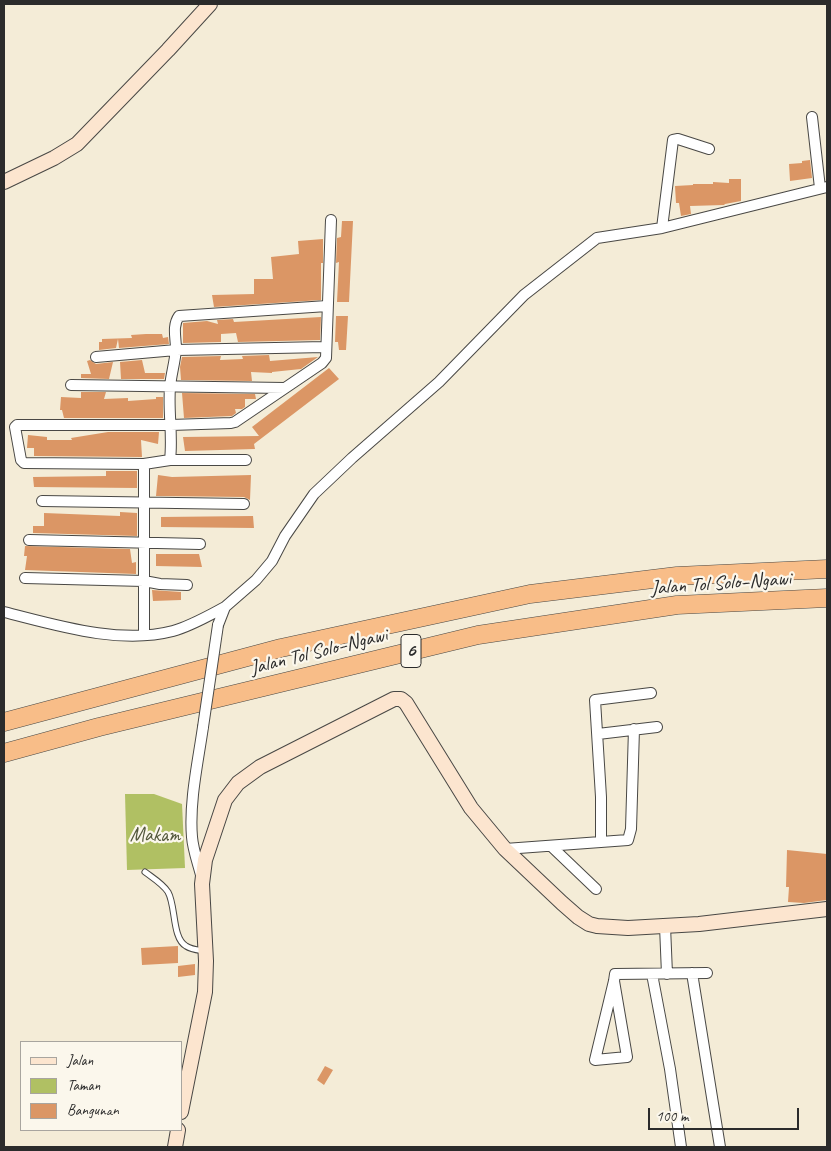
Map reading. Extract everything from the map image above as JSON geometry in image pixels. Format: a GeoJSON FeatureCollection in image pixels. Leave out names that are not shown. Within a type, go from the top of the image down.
{"type":"FeatureCollection","features":[{"type":"Feature","properties":{"kind":"highway","name":"Jalan Tol Solo–Ngawi"},"geometry":{"type":"LineString","coordinates":[[4,722],[281,648],[530,594],[677,576],[827,569]]}},
{"type":"Feature","properties":{"kind":"highway","name":"Jalan Tol Solo–Ngawi"},"geometry":{"type":"LineString","coordinates":[[4,753],[108,725],[478,635],[677,605],[827,598]]}},
{"type":"Feature","properties":{"kind":"street"},"geometry":{"type":"LineString","coordinates":[[4,182],[54,158],[77,144],[210,4]]}},
{"type":"Feature","properties":{"kind":"street"},"geometry":{"type":"LineString","coordinates":[[4,612],[54,625],[97,633],[144,634],[174,630],[200,620],[225,607],[256,580],[272,560],[285,536],[314,494],[439,382],[524,295],[597,238],[662,228],[823,187],[812,117]]}},
{"type":"Feature","properties":{"kind":"street"},"geometry":{"type":"LineString","coordinates":[[662,228],[673,140],[678,139],[709,149]]}},
{"type":"Feature","properties":{"kind":"street"},"geometry":{"type":"LineString","coordinates":[[246,460],[170,460],[144,464],[24,463],[21,460],[15,426],[19,424],[171,425],[235,422],[324,362],[331,220]]}},
{"type":"Feature","properties":{"kind":"street"},"geometry":{"type":"LineString","coordinates":[[170,460],[170,388],[176,350],[175,324],[179,316],[326,306]]}},
{"type":"Feature","properties":{"kind":"street"},"geometry":{"type":"LineString","coordinates":[[96,357],[176,350],[326,347]]}},
{"type":"Feature","properties":{"kind":"street"},"geometry":{"type":"LineString","coordinates":[[72,386],[286,388]]}},
{"type":"Feature","properties":{"kind":"street"},"geometry":{"type":"LineString","coordinates":[[144,464],[144,634]]}},
{"type":"Feature","properties":{"kind":"street"},"geometry":{"type":"LineString","coordinates":[[42,501],[244,504]]}},
{"type":"Feature","properties":{"kind":"street"},"geometry":{"type":"LineString","coordinates":[[29,540],[200,544]]}},
{"type":"Feature","properties":{"kind":"street"},"geometry":{"type":"LineString","coordinates":[[25,578],[144,580],[160,584],[187,585]]}},
{"type":"Feature","properties":{"kind":"street"},"geometry":{"type":"LineString","coordinates":[[182,1107],[205,992],[206,951],[202,884],[192,837],[196,775],[218,625],[225,607]]}},
{"type":"Feature","properties":{"kind":"street"},"geometry":{"type":"LineString","coordinates":[[600,842],[602,797],[595,700],[651,693]]}},
{"type":"Feature","properties":{"kind":"street"},"geometry":{"type":"LineString","coordinates":[[202,884],[205,860],[222,810],[230,793],[238,783],[260,767],[394,699],[401,699],[406,703],[471,808],[505,850],[562,904],[589,924],[628,928],[699,924],[827,909]]}},
{"type":"Feature","properties":{"kind":"street"},"geometry":{"type":"LineString","coordinates":[[598,734],[657,726]]}},
{"type":"Feature","properties":{"kind":"street"},"geometry":{"type":"LineString","coordinates":[[505,850],[628,840],[630,835],[634,730]]}},
{"type":"Feature","properties":{"kind":"street"},"geometry":{"type":"LineString","coordinates":[[551,846],[596,889]]}},
{"type":"Feature","properties":{"kind":"street"},"geometry":{"type":"LineString","coordinates":[[665,926],[667,974]]}},
{"type":"Feature","properties":{"kind":"street"},"geometry":{"type":"LineString","coordinates":[[692,973],[720,1147]]}},
{"type":"Feature","properties":{"kind":"street"},"geometry":{"type":"LineString","coordinates":[[614,981],[628,1057],[595,1060],[615,974],[707,973]]}},
{"type":"Feature","properties":{"kind":"street"},"geometry":{"type":"LineString","coordinates":[[652,974],[670,1069],[681,1147]]}},
{"type":"Feature","properties":{"kind":"street"},"geometry":{"type":"LineString","coordinates":[[175,1147],[178,1131]]}},
{"type":"Feature","properties":{"kind":"lane"},"geometry":{"type":"LineString","coordinates":[[145,872],[163,886],[169,894],[180,939],[184,945],[206,951]]}},
{"type":"Feature","properties":{"kind":"green space","name":"Makam"},"geometry":{"type":"Polygon","coordinates":[[[125,794],[154,794],[182,804],[185,868],[127,870],[125,794]]]}},
{"type":"Feature","properties":{"kind":"building"},"geometry":{"type":"Polygon","coordinates":[[[810,160],[812,178],[790,181],[789,164],[810,160]]]}},
{"type":"Feature","properties":{"kind":"building"},"geometry":{"type":"Polygon","coordinates":[[[729,179],[741,179],[741,201],[724,205],[690,206],[691,214],[681,216],[679,203],[676,203],[675,186],[713,184],[713,182],[729,183],[729,179]]]}},
{"type":"Feature","properties":{"kind":"building"},"geometry":{"type":"Polygon","coordinates":[[[342,221],[353,221],[349,302],[337,302],[339,262],[336,263],[337,238],[341,237],[342,221]]]}},
{"type":"Feature","properties":{"kind":"building"},"geometry":{"type":"Polygon","coordinates":[[[323,239],[321,300],[214,307],[212,295],[254,294],[254,279],[273,279],[271,257],[299,254],[298,241],[323,239]]]}},
{"type":"Feature","properties":{"kind":"building"},"geometry":{"type":"Polygon","coordinates":[[[336,316],[348,316],[346,350],[339,350],[338,342],[335,342],[336,316]]]}},
{"type":"Feature","properties":{"kind":"building"},"geometry":{"type":"Polygon","coordinates":[[[321,317],[320,340],[238,342],[236,333],[221,334],[221,342],[183,343],[183,323],[207,321],[218,324],[217,320],[233,319],[234,322],[321,317]]]}},
{"type":"Feature","properties":{"kind":"building"},"geometry":{"type":"Polygon","coordinates":[[[162,334],[163,338],[168,337],[169,344],[119,348],[118,339],[116,348],[99,350],[99,342],[102,342],[102,339],[132,338],[131,335],[162,334]]]}},
{"type":"Feature","properties":{"kind":"building"},"geometry":{"type":"Polygon","coordinates":[[[269,355],[270,361],[318,357],[301,369],[272,373],[251,372],[252,381],[181,380],[180,367],[182,357],[221,356],[220,360],[243,359],[242,356],[269,355]]]}},
{"type":"Feature","properties":{"kind":"building"},"geometry":{"type":"Polygon","coordinates":[[[90,360],[96,364],[113,362],[109,379],[81,378],[81,374],[91,374],[87,361],[90,360]]]}},
{"type":"Feature","properties":{"kind":"building"},"geometry":{"type":"Polygon","coordinates":[[[142,360],[145,373],[165,373],[164,379],[121,379],[120,362],[142,360]]]}},
{"type":"Feature","properties":{"kind":"building"},"geometry":{"type":"Polygon","coordinates":[[[329,368],[339,379],[254,444],[255,449],[185,451],[183,437],[259,436],[252,427],[329,368]]]}},
{"type":"Feature","properties":{"kind":"building"},"geometry":{"type":"Polygon","coordinates":[[[81,392],[106,392],[104,399],[128,398],[128,401],[163,397],[163,418],[64,418],[62,410],[60,410],[61,397],[81,398],[81,392]]]}},
{"type":"Feature","properties":{"kind":"building"},"geometry":{"type":"Polygon","coordinates":[[[182,393],[255,394],[256,399],[245,399],[245,407],[235,409],[236,413],[232,416],[184,418],[182,393]]]}},
{"type":"Feature","properties":{"kind":"building"},"geometry":{"type":"Polygon","coordinates":[[[108,432],[159,432],[158,444],[141,440],[142,457],[34,456],[34,448],[27,448],[28,435],[47,437],[47,440],[72,440],[71,438],[108,432]]]}},
{"type":"Feature","properties":{"kind":"building"},"geometry":{"type":"Polygon","coordinates":[[[106,471],[137,471],[137,488],[34,487],[33,477],[106,476],[106,471]]]}},
{"type":"Feature","properties":{"kind":"building"},"geometry":{"type":"Polygon","coordinates":[[[158,475],[172,477],[251,475],[250,500],[244,497],[156,496],[158,475]]]}},
{"type":"Feature","properties":{"kind":"building"},"geometry":{"type":"Polygon","coordinates":[[[120,512],[137,513],[137,536],[33,533],[33,526],[44,526],[44,513],[120,516],[120,512]]]}},
{"type":"Feature","properties":{"kind":"building"},"geometry":{"type":"Polygon","coordinates":[[[253,516],[254,528],[161,527],[161,517],[253,516]]]}},
{"type":"Feature","properties":{"kind":"building"},"geometry":{"type":"Polygon","coordinates":[[[25,546],[130,549],[132,563],[136,562],[136,574],[25,570],[27,556],[24,556],[25,546]]]}},
{"type":"Feature","properties":{"kind":"building"},"geometry":{"type":"Polygon","coordinates":[[[156,554],[199,554],[202,567],[156,566],[156,554]]]}},
{"type":"Feature","properties":{"kind":"building"},"geometry":{"type":"Polygon","coordinates":[[[152,590],[181,592],[181,600],[153,601],[152,590]]]}},
{"type":"Feature","properties":{"kind":"building"},"geometry":{"type":"Polygon","coordinates":[[[787,850],[827,854],[827,900],[804,903],[788,902],[789,887],[786,887],[787,850]]]}},
{"type":"Feature","properties":{"kind":"building"},"geometry":{"type":"Polygon","coordinates":[[[178,946],[178,963],[142,965],[141,948],[178,946]]]}},
{"type":"Feature","properties":{"kind":"building"},"geometry":{"type":"Polygon","coordinates":[[[195,964],[195,975],[178,977],[178,966],[195,964]]]}},
{"type":"Feature","properties":{"kind":"building"},"geometry":{"type":"Polygon","coordinates":[[[325,1066],[333,1070],[324,1085],[317,1080],[325,1066]]]}}]}
